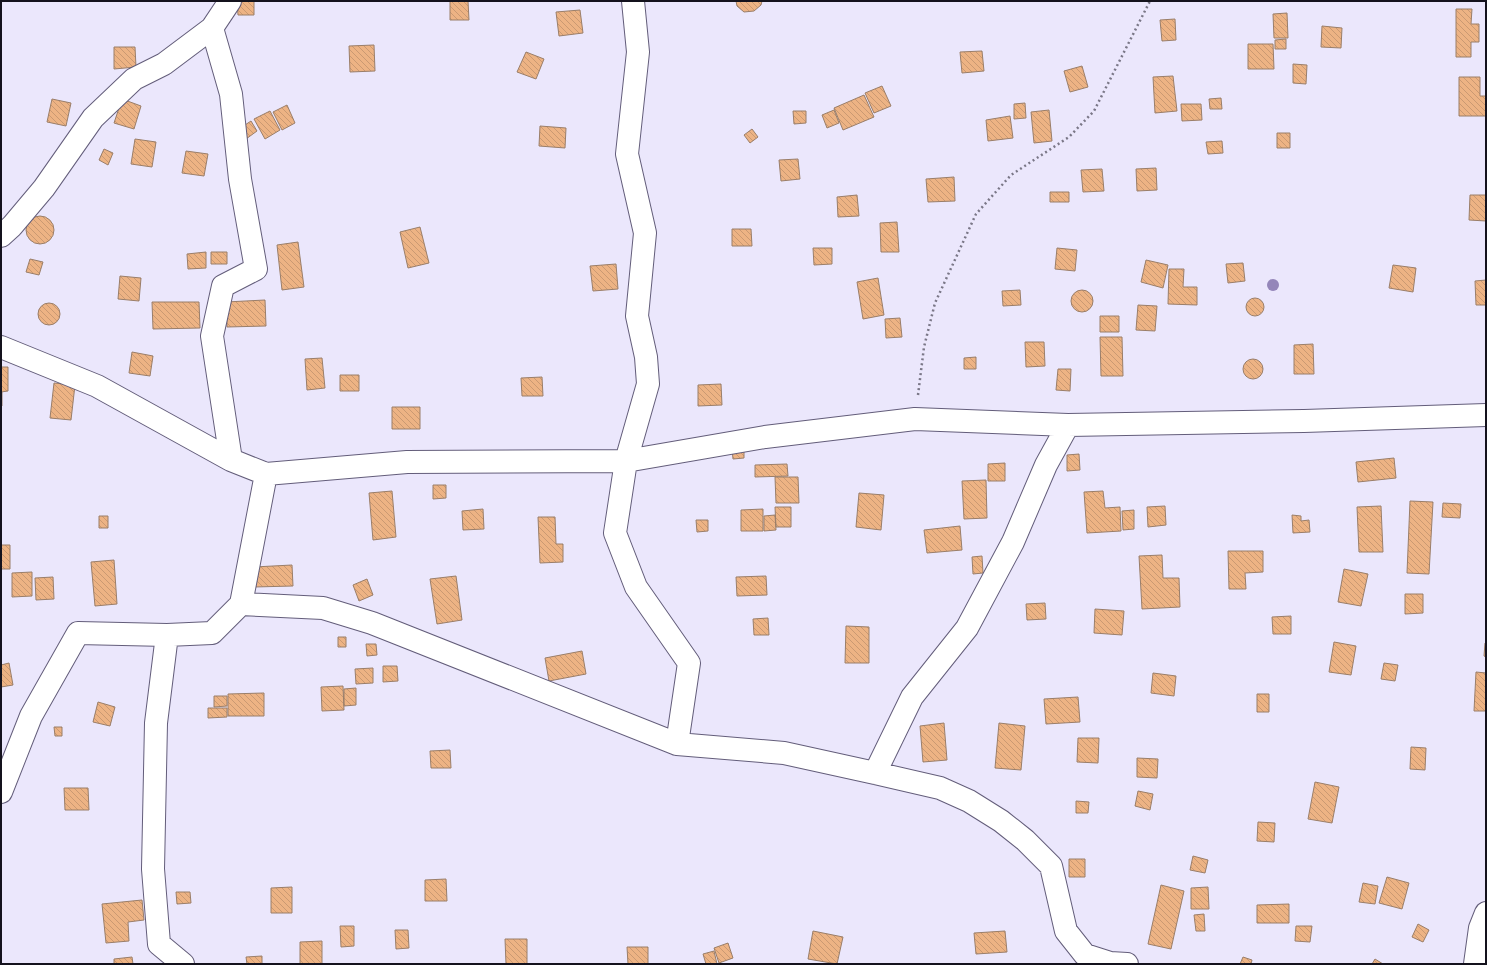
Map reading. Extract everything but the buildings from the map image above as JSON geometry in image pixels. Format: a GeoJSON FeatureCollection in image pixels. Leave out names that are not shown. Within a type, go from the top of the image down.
{"type":"FeatureCollection","features":[{"type":"Feature","properties":{"kind":"street"},"geometry":{"type":"LineString","coordinates":[[1,236],[12,226],[44,188],[93,118],[134,79],[164,64],[212,28],[230,1]]}},
{"type":"Feature","properties":{"kind":"street"},"geometry":{"type":"LineString","coordinates":[[633,1],[638,52],[627,154],[645,233],[637,316],[646,357],[648,384],[626,461],[615,533],[636,587],[689,663],[677,744]]}},
{"type":"Feature","properties":{"kind":"street"},"geometry":{"type":"LineString","coordinates":[[212,28],[231,94],[240,180],[256,269],[223,286],[212,336],[232,460]]}},
{"type":"Feature","properties":{"kind":"street"},"geometry":{"type":"LineString","coordinates":[[1,347],[97,386],[232,460],[266,474],[407,462],[626,461],[765,437],[914,419],[1068,425],[1324,421],[1486,415]]}},
{"type":"Feature","properties":{"kind":"street"},"geometry":{"type":"LineString","coordinates":[[875,773],[912,697],[967,628],[1012,542],[1046,465],[1068,425]]}},
{"type":"Feature","properties":{"kind":"street"},"geometry":{"type":"LineString","coordinates":[[1,792],[31,716],[78,633],[167,635],[212,633],[241,604],[266,474]]}},
{"type":"Feature","properties":{"kind":"street"},"geometry":{"type":"LineString","coordinates":[[241,604],[323,608],[372,623],[677,744],[784,753],[940,788],[969,801],[1001,821],[1025,840],[1051,866],[1066,931],[1085,955],[1110,963],[1127,964]]}},
{"type":"Feature","properties":{"kind":"street"},"geometry":{"type":"LineString","coordinates":[[167,635],[156,723],[153,869],[159,944],[183,964]]}},
{"type":"Feature","properties":{"kind":"street"},"geometry":{"type":"LineString","coordinates":[[1475,964],[1480,928],[1486,913]]}},
{"type":"Feature","properties":{"kind":"path"},"geometry":{"type":"LineString","coordinates":[[914,419],[924,347],[935,303],[976,214],[1011,175],[1068,137],[1094,111],[1150,1]]}}]}
